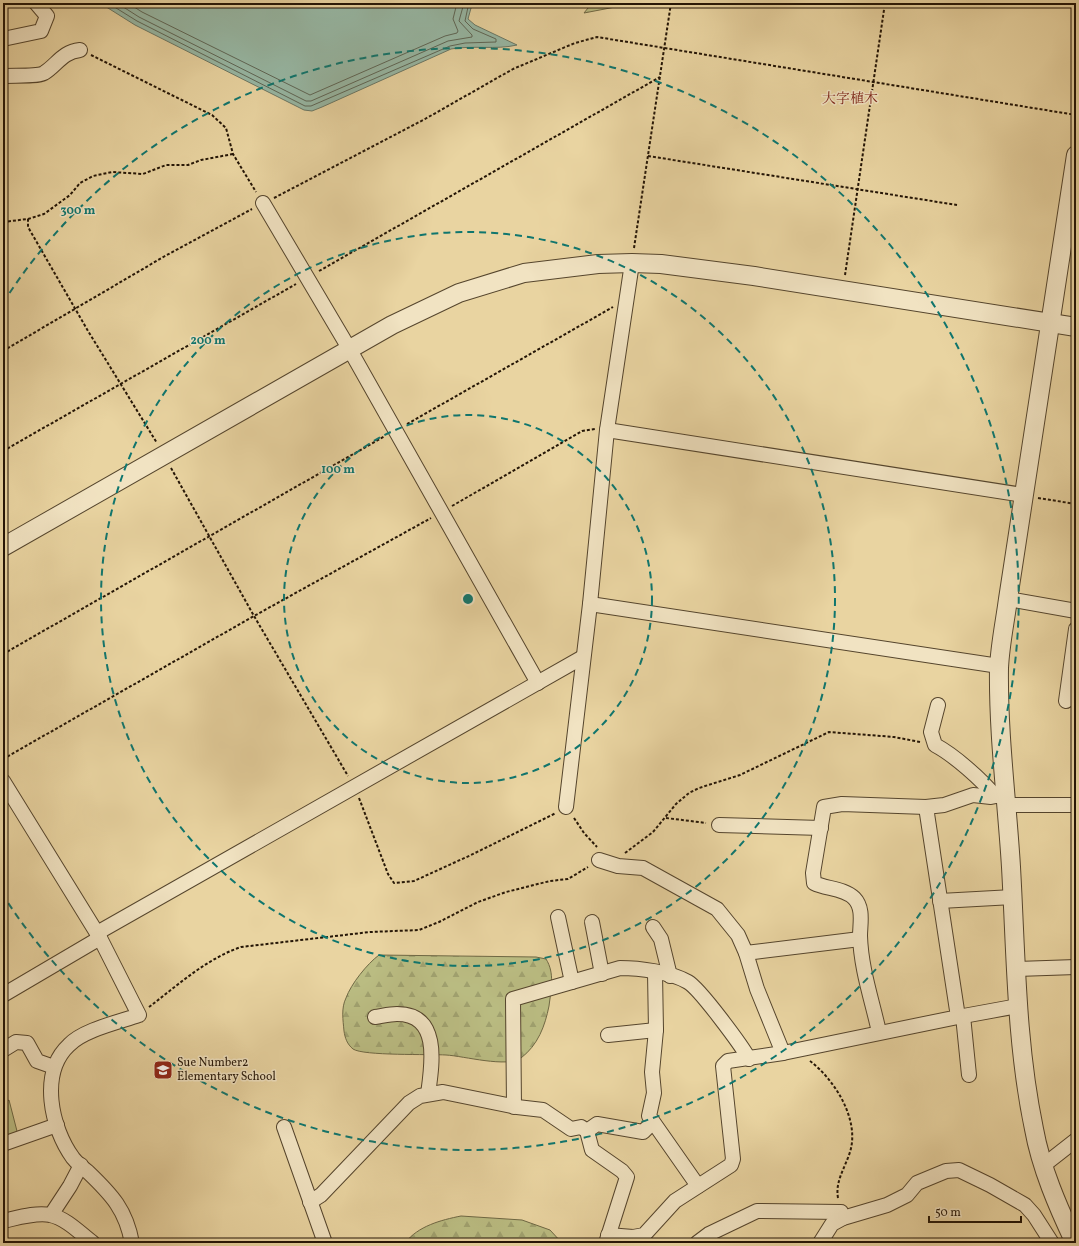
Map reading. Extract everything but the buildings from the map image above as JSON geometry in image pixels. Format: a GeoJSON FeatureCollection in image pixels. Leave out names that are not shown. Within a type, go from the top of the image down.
{"type":"FeatureCollection","features":[{"type":"Feature","properties":{"kind":"street"},"geometry":{"type":"LineString","coordinates":[[3,39],[41,31],[47,16],[36,3]]}},
{"type":"Feature","properties":{"kind":"street"},"geometry":{"type":"LineString","coordinates":[[3,76],[43,73],[55,62],[73,51],[80,50]]}},
{"type":"Feature","properties":{"kind":"street"},"geometry":{"type":"LineString","coordinates":[[1075,1243],[1061,1212],[1044,1165],[1034,1130],[1025,1076],[1018,1006],[1013,897],[1003,799],[999,666],[1023,495],[1076,155]]}},
{"type":"Feature","properties":{"kind":"street"},"geometry":{"type":"LineString","coordinates":[[263,203],[350,350],[538,683]]}},
{"type":"Feature","properties":{"kind":"street"},"geometry":{"type":"LineString","coordinates":[[566,807],[590,604],[607,430],[632,263]]}},
{"type":"Feature","properties":{"kind":"street"},"geometry":{"type":"LineString","coordinates":[[3,547],[392,325],[427,307],[490,282],[524,273],[598,264],[632,263],[688,267],[1076,327]]}},
{"type":"Feature","properties":{"kind":"street"},"geometry":{"type":"LineString","coordinates":[[607,430],[1023,495]]}},
{"type":"Feature","properties":{"kind":"street"},"geometry":{"type":"LineString","coordinates":[[1008,599],[1076,611]]}},
{"type":"Feature","properties":{"kind":"street"},"geometry":{"type":"LineString","coordinates":[[590,604],[999,666]]}},
{"type":"Feature","properties":{"kind":"street"},"geometry":{"type":"LineString","coordinates":[[1066,701],[1076,629]]}},
{"type":"Feature","properties":{"kind":"street"},"geometry":{"type":"LineString","coordinates":[[3,995],[99,936],[583,657]]}},
{"type":"Feature","properties":{"kind":"street"},"geometry":{"type":"LineString","coordinates":[[938,705],[931,732],[935,745],[945,750],[1003,799]]}},
{"type":"Feature","properties":{"kind":"street"},"geometry":{"type":"LineString","coordinates":[[3,781],[99,936],[139,1015],[83,1036],[68,1045],[54,1067],[50,1094],[57,1125],[73,1158],[111,1194],[123,1212],[129,1225],[132,1243]]}},
{"type":"Feature","properties":{"kind":"street"},"geometry":{"type":"LineString","coordinates":[[879,1032],[861,959],[860,938],[862,922],[859,907],[854,898],[847,893],[814,883],[813,873],[824,807],[842,804],[926,808],[944,805],[973,795],[1076,805]]}},
{"type":"Feature","properties":{"kind":"street"},"geometry":{"type":"LineString","coordinates":[[926,808],[969,1075]]}},
{"type":"Feature","properties":{"kind":"street"},"geometry":{"type":"LineString","coordinates":[[719,825],[821,828]]}},
{"type":"Feature","properties":{"kind":"street"},"geometry":{"type":"LineString","coordinates":[[603,861],[618,866],[643,868],[717,909],[738,935],[746,953],[757,989],[790,1052]]}},
{"type":"Feature","properties":{"kind":"street"},"geometry":{"type":"LineString","coordinates":[[940,901],[1013,897]]}},
{"type":"Feature","properties":{"kind":"street"},"geometry":{"type":"LineString","coordinates":[[558,917],[572,982]]}},
{"type":"Feature","properties":{"kind":"street"},"geometry":{"type":"LineString","coordinates":[[592,922],[602,974]]}},
{"type":"Feature","properties":{"kind":"street"},"geometry":{"type":"LineString","coordinates":[[654,927],[661,939],[670,976]]}},
{"type":"Feature","properties":{"kind":"street"},"geometry":{"type":"LineString","coordinates":[[746,953],[860,938]]}},
{"type":"Feature","properties":{"kind":"street"},"geometry":{"type":"LineString","coordinates":[[1017,970],[1076,967]]}},
{"type":"Feature","properties":{"kind":"street"},"geometry":{"type":"LineString","coordinates":[[514,1107],[513,999],[620,968],[634,968],[678,977],[690,983],[749,1059]]}},
{"type":"Feature","properties":{"kind":"street"},"geometry":{"type":"LineString","coordinates":[[655,973],[656,1030],[652,1072],[654,1093],[649,1116],[652,1123],[698,1186]]}},
{"type":"Feature","properties":{"kind":"street"},"geometry":{"type":"LineString","coordinates":[[310,1202],[321,1195],[409,1103],[428,1094],[443,1092],[514,1107],[543,1110],[571,1129],[581,1127],[587,1131],[592,1150],[622,1171],[627,1177],[607,1239],[644,1235],[675,1201],[732,1165],[733,1159],[723,1066],[728,1061],[790,1052],[879,1032],[1018,1006]]}},
{"type":"Feature","properties":{"kind":"street"},"geometry":{"type":"LineString","coordinates":[[375,1016],[398,1014],[412,1017],[422,1022],[430,1033],[432,1070],[428,1094]]}},
{"type":"Feature","properties":{"kind":"street"},"geometry":{"type":"LineString","coordinates":[[608,1035],[656,1030]]}},
{"type":"Feature","properties":{"kind":"street"},"geometry":{"type":"LineString","coordinates":[[3,1050],[16,1042],[27,1043],[37,1061],[54,1067]]}},
{"type":"Feature","properties":{"kind":"street"},"geometry":{"type":"LineString","coordinates":[[587,1131],[597,1124],[643,1132],[652,1123]]}},
{"type":"Feature","properties":{"kind":"street"},"geometry":{"type":"LineString","coordinates":[[3,1144],[57,1125]]}},
{"type":"Feature","properties":{"kind":"street"},"geometry":{"type":"LineString","coordinates":[[284,1127],[325,1243]]}},
{"type":"Feature","properties":{"kind":"street"},"geometry":{"type":"LineString","coordinates":[[1044,1165],[1076,1140]]}},
{"type":"Feature","properties":{"kind":"street"},"geometry":{"type":"LineString","coordinates":[[50,1215],[70,1186],[80,1165]]}},
{"type":"Feature","properties":{"kind":"street"},"geometry":{"type":"LineString","coordinates":[[697,1243],[708,1234],[757,1211],[842,1215],[887,1205],[907,1195],[917,1183],[946,1171],[959,1170],[990,1185],[1025,1205],[1034,1215],[1052,1243]]}},
{"type":"Feature","properties":{"kind":"street"},"geometry":{"type":"LineString","coordinates":[[3,1221],[30,1216],[50,1215],[68,1224],[93,1243]]}},
{"type":"Feature","properties":{"kind":"street"},"geometry":{"type":"LineString","coordinates":[[820,1243],[832,1224],[842,1215]]}},
{"type":"Feature","properties":{"kind":"path"},"geometry":{"type":"LineString","coordinates":[[632,263],[671,3]]}},
{"type":"Feature","properties":{"kind":"path"},"geometry":{"type":"LineString","coordinates":[[842,290],[885,3]]}},
{"type":"Feature","properties":{"kind":"path"},"geometry":{"type":"LineString","coordinates":[[3,351],[77,309],[165,256],[263,203],[425,119],[514,69],[575,43],[597,37],[1076,115]]}},
{"type":"Feature","properties":{"kind":"path"},"geometry":{"type":"LineString","coordinates":[[80,50],[212,115],[226,128],[233,154],[263,203]]}},
{"type":"Feature","properties":{"kind":"path"},"geometry":{"type":"LineString","coordinates":[[314,274],[660,76]]}},
{"type":"Feature","properties":{"kind":"path"},"geometry":{"type":"LineString","coordinates":[[3,222],[28,219],[44,214],[70,195],[80,183],[93,176],[112,172],[143,174],[166,165],[188,165],[201,160],[233,154]]}},
{"type":"Feature","properties":{"kind":"path"},"geometry":{"type":"LineString","coordinates":[[648,156],[957,205]]}},
{"type":"Feature","properties":{"kind":"path"},"geometry":{"type":"LineString","coordinates":[[28,219],[28,227],[77,309],[88,331],[164,455],[254,616],[355,788],[388,874],[394,883],[414,880],[471,855],[566,807],[597,847],[603,861]]}},
{"type":"Feature","properties":{"kind":"path"},"geometry":{"type":"LineString","coordinates":[[3,451],[300,282]]}},
{"type":"Feature","properties":{"kind":"path"},"geometry":{"type":"LineString","coordinates":[[402,427],[626,299]]}},
{"type":"Feature","properties":{"kind":"path"},"geometry":{"type":"LineString","coordinates":[[3,759],[582,431],[598,429],[607,430]]}},
{"type":"Feature","properties":{"kind":"path"},"geometry":{"type":"LineString","coordinates":[[3,654],[389,434]]}},
{"type":"Feature","properties":{"kind":"path"},"geometry":{"type":"LineString","coordinates":[[1023,495],[1076,504]]}},
{"type":"Feature","properties":{"kind":"path"},"geometry":{"type":"LineString","coordinates":[[139,1015],[206,963],[221,954],[241,947],[370,932],[419,930],[439,922],[478,902],[506,892],[550,880],[568,879],[603,861],[616,859],[653,832],[676,804],[689,793],[740,775],[829,732],[894,737],[935,745]]}},
{"type":"Feature","properties":{"kind":"path"},"geometry":{"type":"LineString","coordinates":[[666,818],[695,820]]}},
{"type":"Feature","properties":{"kind":"path"},"geometry":{"type":"LineString","coordinates":[[790,1052],[826,1075],[839,1094],[850,1119],[852,1142],[838,1183],[837,1195],[842,1215]]}},
{"type":"Feature","properties":{"kind":"green space"},"geometry":{"type":"Polygon","coordinates":[[[592,3],[636,3],[584,13],[592,3]]]}},
{"type":"Feature","properties":{"kind":"green space"},"geometry":{"type":"Polygon","coordinates":[[[379,955],[536,957],[546,959],[551,970],[551,988],[549,1006],[540,1035],[532,1047],[521,1058],[506,1062],[485,1061],[446,1055],[370,1053],[353,1049],[348,1043],[344,1034],[344,1002],[360,975],[379,955]]]}},
{"type":"Feature","properties":{"kind":"green space"},"geometry":{"type":"Polygon","coordinates":[[[9,1100],[18,1135],[3,1140],[3,1104],[9,1100]]]}},
{"type":"Feature","properties":{"kind":"green space"},"geometry":{"type":"Polygon","coordinates":[[[461,1216],[522,1220],[550,1230],[562,1243],[405,1243],[416,1232],[423,1228],[438,1222],[461,1216]]]}},
{"type":"Feature","properties":{"kind":"water"},"geometry":{"type":"Polygon","coordinates":[[[100,3],[479,3],[471,8],[468,19],[475,25],[517,45],[451,49],[312,111],[304,110],[135,25],[100,3]]]}},
{"type":"Feature","properties":{"kind":"place","name":"Sue Number2 Elementary School"},"geometry":{"type":"Point","coordinates":[163,1070]}},
{"type":"Feature","properties":{"kind":"district","name":"大字植木"},"geometry":{"type":"Point","coordinates":[850,99]}}]}
